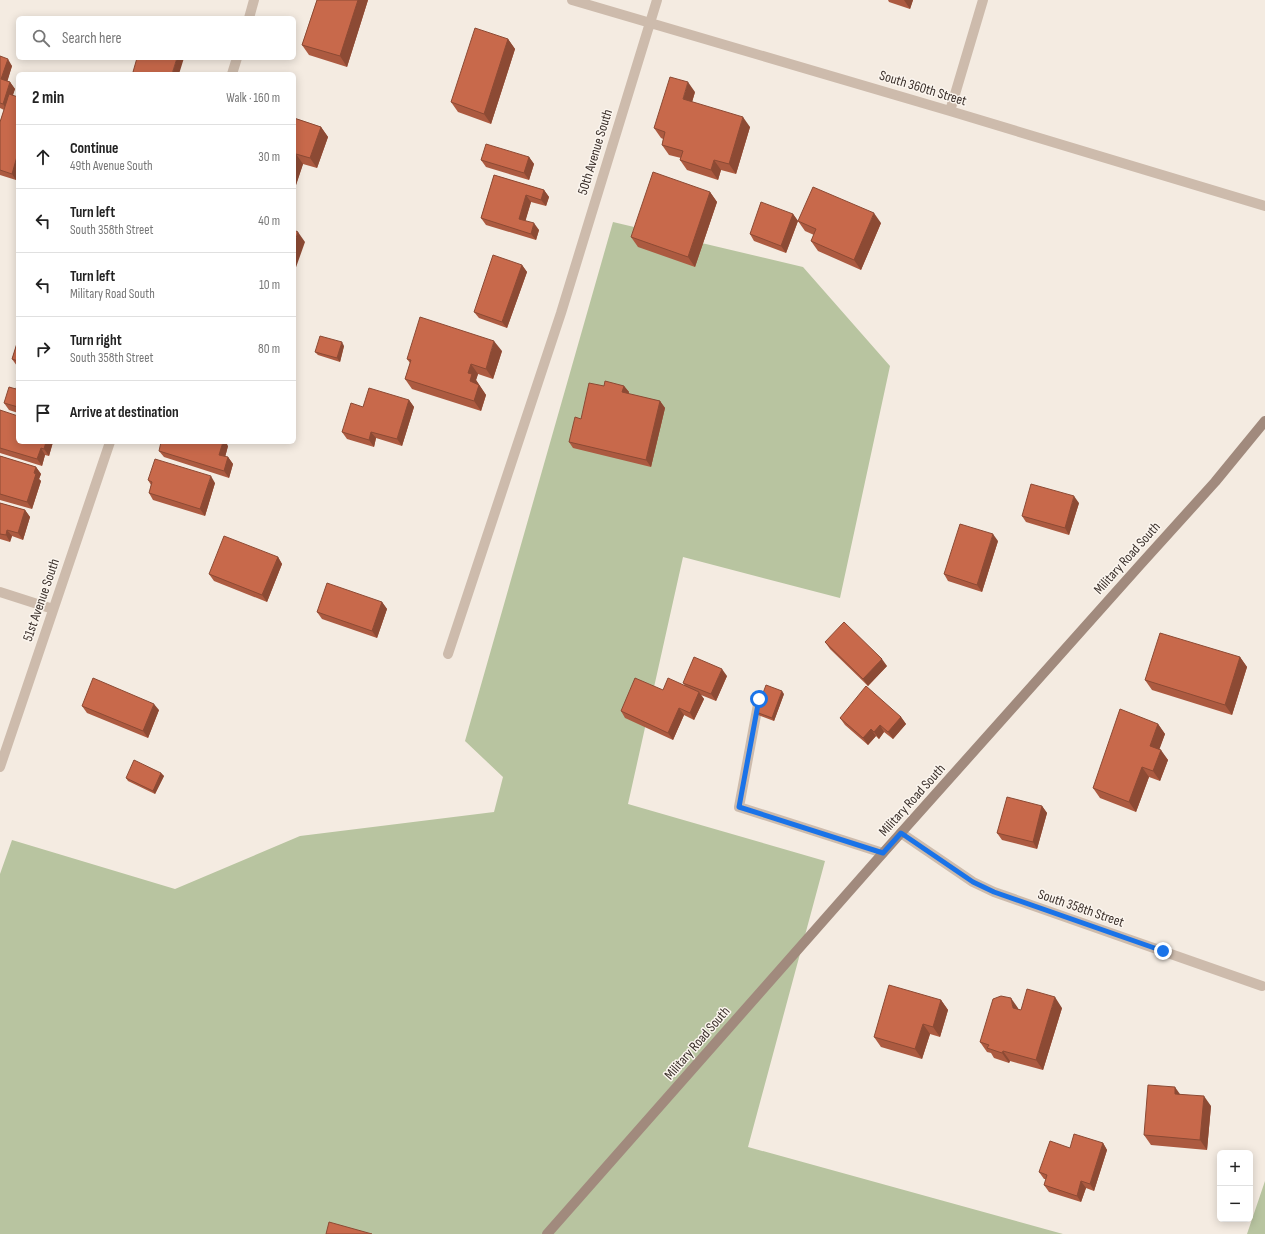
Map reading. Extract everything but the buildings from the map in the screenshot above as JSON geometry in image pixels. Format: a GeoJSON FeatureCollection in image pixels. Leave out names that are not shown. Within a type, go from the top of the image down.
{"type":"FeatureCollection","features":[{"type":"Feature","properties":{"kind":"main road","name":"Military Road South"},"geometry":{"type":"LineString","coordinates":[[547,1234],[883,853],[1215,482],[1265,421]]}},
{"type":"Feature","properties":{"kind":"street"},"geometry":{"type":"LineString","coordinates":[[250,16],[254,0]]}},
{"type":"Feature","properties":{"kind":"street","name":"South 360th Street"},"geometry":{"type":"LineString","coordinates":[[572,0],[950,111],[1265,206]]}},
{"type":"Feature","properties":{"kind":"street","name":"50th Avenue South"},"geometry":{"type":"LineString","coordinates":[[448,654],[561,313],[657,0]]}},
{"type":"Feature","properties":{"kind":"street"},"geometry":{"type":"LineString","coordinates":[[950,111],[983,0]]}},
{"type":"Feature","properties":{"kind":"street"},"geometry":{"type":"LineString","coordinates":[[233,72],[236,60]]}},
{"type":"Feature","properties":{"kind":"street","name":"51st Avenue South"},"geometry":{"type":"LineString","coordinates":[[0,768],[109,444]]}},
{"type":"Feature","properties":{"kind":"street"},"geometry":{"type":"LineString","coordinates":[[0,592],[53,609]]}},
{"type":"Feature","properties":{"kind":"street"},"geometry":{"type":"LineString","coordinates":[[759,699],[739,807],[883,853]]}},
{"type":"Feature","properties":{"kind":"street","name":"South 358th Street"},"geometry":{"type":"LineString","coordinates":[[901,833],[973,882],[994,892],[1262,986]]}},
{"type":"Feature","properties":{"kind":"green space"},"geometry":{"type":"Polygon","coordinates":[[[613,222],[803,267],[890,366],[840,598],[683,557],[628,804],[825,861],[748,1147],[1063,1234],[0,1234],[0,874],[12,840],[175,889],[300,836],[494,812],[503,777],[465,741],[613,222]]]}},
{"type":"Feature","properties":{"kind":"green space"},"geometry":{"type":"Polygon","coordinates":[[[1265,1181],[1265,1234],[1247,1234],[1251,1222],[1253,1222],[1253,1216],[1265,1181]]]}},
{"type":"Feature","properties":{"kind":"route"},"geometry":{"type":"LineString","coordinates":[[759,699],[739,807],[883,853],[901,833],[973,882],[994,892],[1163,951]]}}]}
